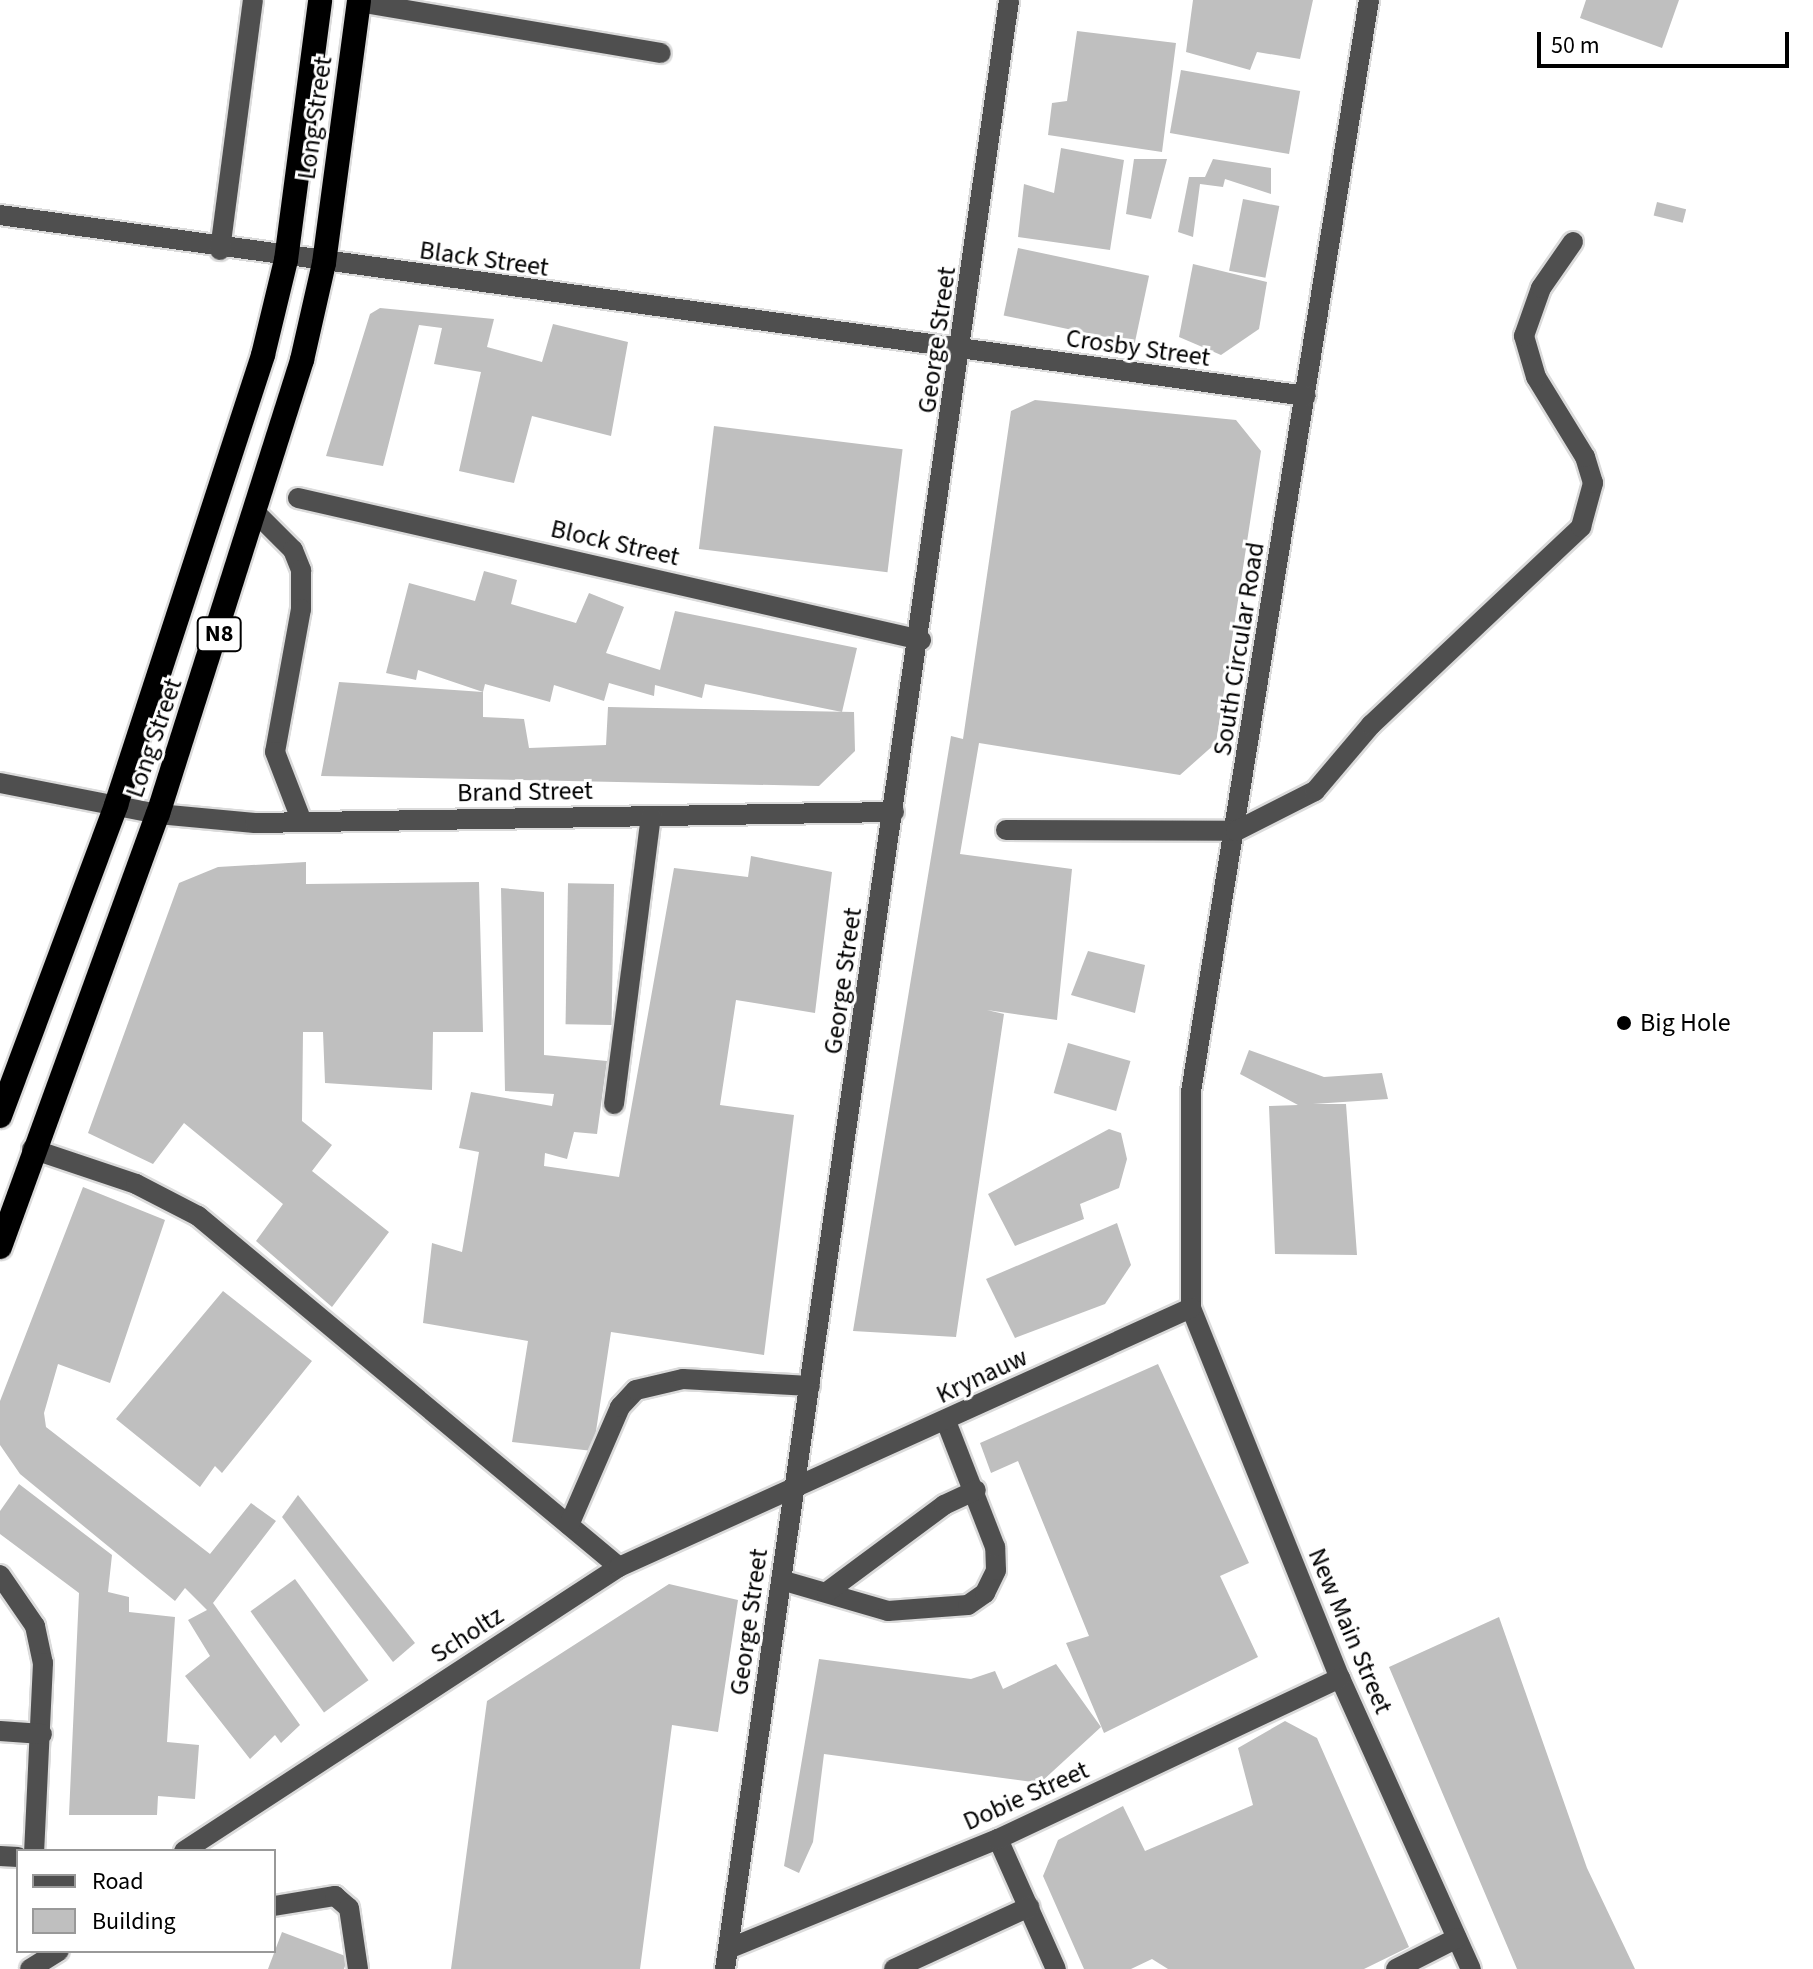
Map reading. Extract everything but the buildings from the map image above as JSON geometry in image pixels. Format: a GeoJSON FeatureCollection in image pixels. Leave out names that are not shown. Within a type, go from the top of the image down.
{"type":"FeatureCollection","features":[{"type":"Feature","properties":{"kind":"highway","name":"Long Street"},"geometry":{"type":"LineString","coordinates":[[0,1116],[116,805],[263,355],[286,260],[320,0]]}},
{"type":"Feature","properties":{"kind":"highway","name":"Long Street"},"geometry":{"type":"LineString","coordinates":[[0,1247],[32,1149],[158,814],[256,513],[324,263],[359,1]]}},
{"type":"Feature","properties":{"kind":"street"},"geometry":{"type":"LineString","coordinates":[[220,250],[253,0]]}},
{"type":"Feature","properties":{"kind":"street","name":"George Street"},"geometry":{"type":"LineString","coordinates":[[727,1959],[921,640],[1009,0]]}},
{"type":"Feature","properties":{"kind":"street","name":"South Circular Road"},"geometry":{"type":"LineString","coordinates":[[1191,1308],[1191,1092],[1236,831],[1369,0]]}},
{"type":"Feature","properties":{"kind":"street"},"geometry":{"type":"LineString","coordinates":[[359,1],[661,53]]}},
{"type":"Feature","properties":{"kind":"street","name":"Black Street"},"geometry":{"type":"LineString","coordinates":[[0,215],[286,260],[962,350]]}},
{"type":"Feature","properties":{"kind":"street"},"geometry":{"type":"LineString","coordinates":[[1006,830],[1236,831],[1315,791],[1335,774],[1371,725],[1581,527],[1593,483],[1585,457],[1536,377],[1524,336],[1541,288],[1573,242]]}},
{"type":"Feature","properties":{"kind":"street","name":"Crosby Street"},"geometry":{"type":"LineString","coordinates":[[962,350],[1306,396]]}},
{"type":"Feature","properties":{"kind":"street","name":"Block Street"},"geometry":{"type":"LineString","coordinates":[[298,498],[921,640]]}},
{"type":"Feature","properties":{"kind":"street"},"geometry":{"type":"LineString","coordinates":[[256,513],[293,550],[301,570],[301,609],[275,752],[302,822]]}},
{"type":"Feature","properties":{"kind":"street","name":"Brand Street"},"geometry":{"type":"LineString","coordinates":[[0,783],[158,814],[302,822],[894,812]]}},
{"type":"Feature","properties":{"kind":"street"},"geometry":{"type":"LineString","coordinates":[[614,1104],[651,816]]}},
{"type":"Feature","properties":{"kind":"street"},"geometry":{"type":"LineString","coordinates":[[32,1149],[136,1184],[198,1216],[619,1567]]}},
{"type":"Feature","properties":{"kind":"street","name":"Krynauw"},"geometry":{"type":"LineString","coordinates":[[794,1491],[1191,1308]]}},
{"type":"Feature","properties":{"kind":"street","name":"New Main Street"},"geometry":{"type":"LineString","coordinates":[[1191,1308],[1340,1678],[1471,1969]]}},
{"type":"Feature","properties":{"kind":"street"},"geometry":{"type":"LineString","coordinates":[[569,1525],[620,1407],[636,1390],[683,1379],[810,1386]]}},
{"type":"Feature","properties":{"kind":"street"},"geometry":{"type":"LineString","coordinates":[[781,1580],[888,1611],[968,1605],[985,1593],[996,1570],[989,1521],[946,1421]]}},
{"type":"Feature","properties":{"kind":"street"},"geometry":{"type":"LineString","coordinates":[[827,1592],[944,1505],[976,1490]]}},
{"type":"Feature","properties":{"kind":"street","name":"Scholtz"},"geometry":{"type":"LineString","coordinates":[[187,1849],[619,1567],[794,1491]]}},
{"type":"Feature","properties":{"kind":"street"},"geometry":{"type":"LineString","coordinates":[[0,1575],[35,1626],[43,1663],[34,1849]]}},
{"type":"Feature","properties":{"kind":"street","name":"Dobie Street"},"geometry":{"type":"LineString","coordinates":[[727,1959],[998,1839],[1340,1678]]}},
{"type":"Feature","properties":{"kind":"street"},"geometry":{"type":"LineString","coordinates":[[0,1731],[42,1734]]}},
{"type":"Feature","properties":{"kind":"street"},"geometry":{"type":"LineString","coordinates":[[998,1839],[1056,1969]]}},
{"type":"Feature","properties":{"kind":"street"},"geometry":{"type":"LineString","coordinates":[[276,1906],[335,1896],[349,1908],[358,1969]]}},
{"type":"Feature","properties":{"kind":"street"},"geometry":{"type":"LineString","coordinates":[[894,1969],[937,1960],[1029,1907]]}},
{"type":"Feature","properties":{"kind":"street"},"geometry":{"type":"LineString","coordinates":[[1396,1969],[1457,1938]]}},
{"type":"Feature","properties":{"kind":"street"},"geometry":{"type":"LineString","coordinates":[[30,1969],[56,1953]]}},
{"type":"Feature","properties":{"kind":"place","name":"Big Hole"},"geometry":{"type":"Point","coordinates":[1624,1023]}}]}
